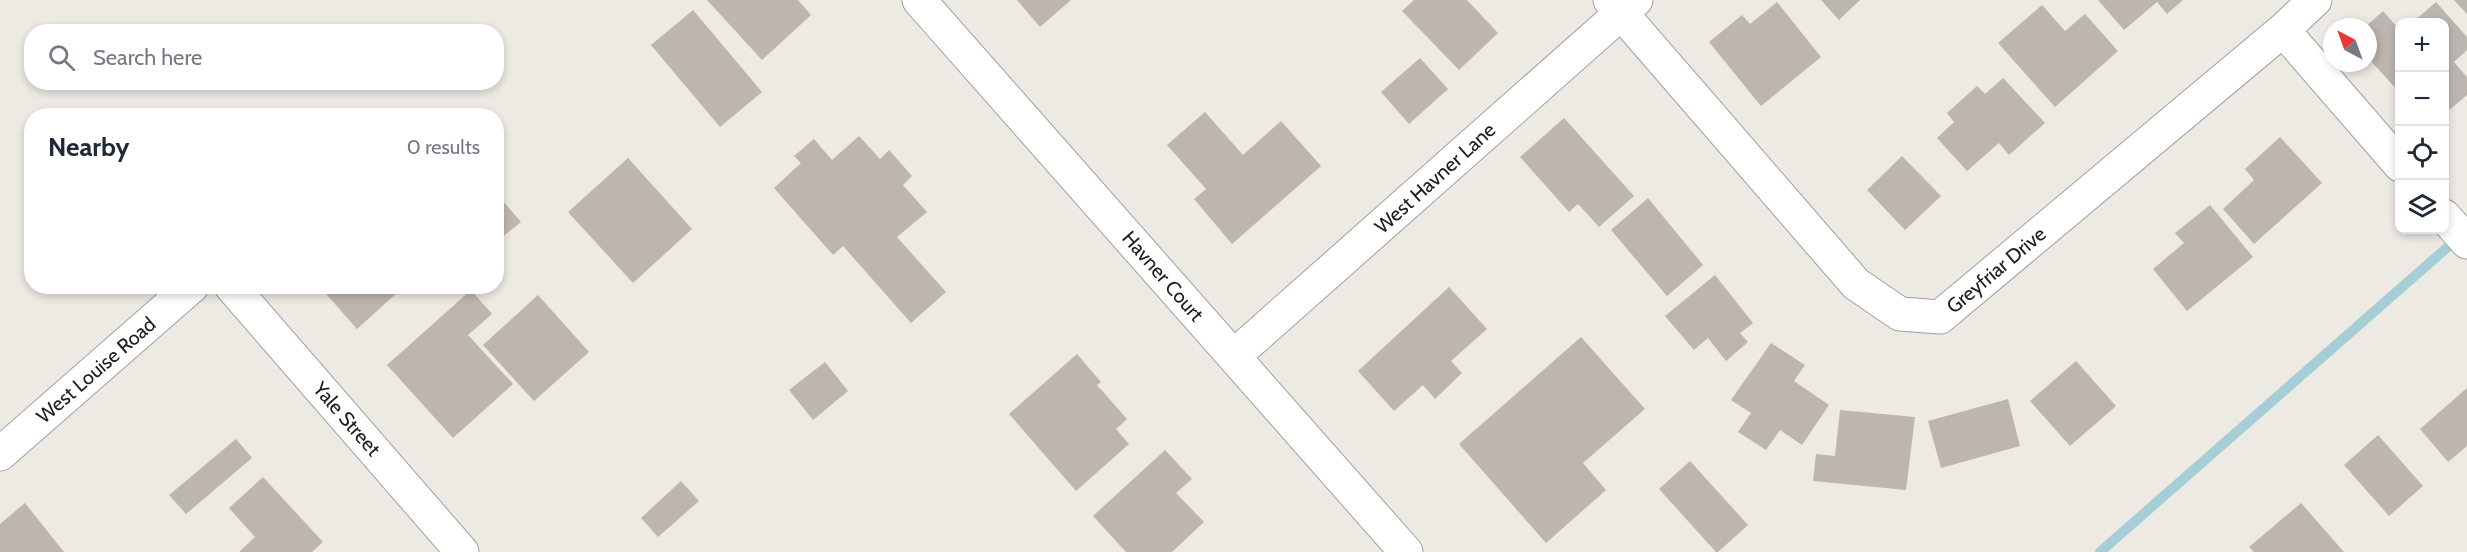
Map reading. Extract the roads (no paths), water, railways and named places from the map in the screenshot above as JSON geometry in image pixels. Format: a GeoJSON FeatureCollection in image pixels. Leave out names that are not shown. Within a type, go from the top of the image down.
{"type":"FeatureCollection","features":[{"type":"Feature","properties":{"kind":"street","name":"Havner Court"},"geometry":{"type":"LineString","coordinates":[[919,0],[1406,552]]}},
{"type":"Feature","properties":{"kind":"street","name":"Greyfriar Drive"},"geometry":{"type":"LineString","coordinates":[[1622,4],[1856,284],[1899,314],[1940,317],[2283,30],[2315,0]]}},
{"type":"Feature","properties":{"kind":"street","name":"West Havner Lane"},"geometry":{"type":"LineString","coordinates":[[1234,356],[1622,4]]}},
{"type":"Feature","properties":{"kind":"street"},"geometry":{"type":"LineString","coordinates":[[2283,30],[2395,159]]}},
{"type":"Feature","properties":{"kind":"street"},"geometry":{"type":"LineString","coordinates":[[2449,221],[2467,242]]}},
{"type":"Feature","properties":{"kind":"street","name":"West Louise Road"},"geometry":{"type":"LineString","coordinates":[[0,454],[183,294]]}},
{"type":"Feature","properties":{"kind":"street","name":"Yale Street"},"geometry":{"type":"LineString","coordinates":[[238,294],[462,552]]}},
{"type":"Feature","properties":{"kind":"waterway"},"geometry":{"type":"LineString","coordinates":[[2100,552],[2458,238]]}}]}
